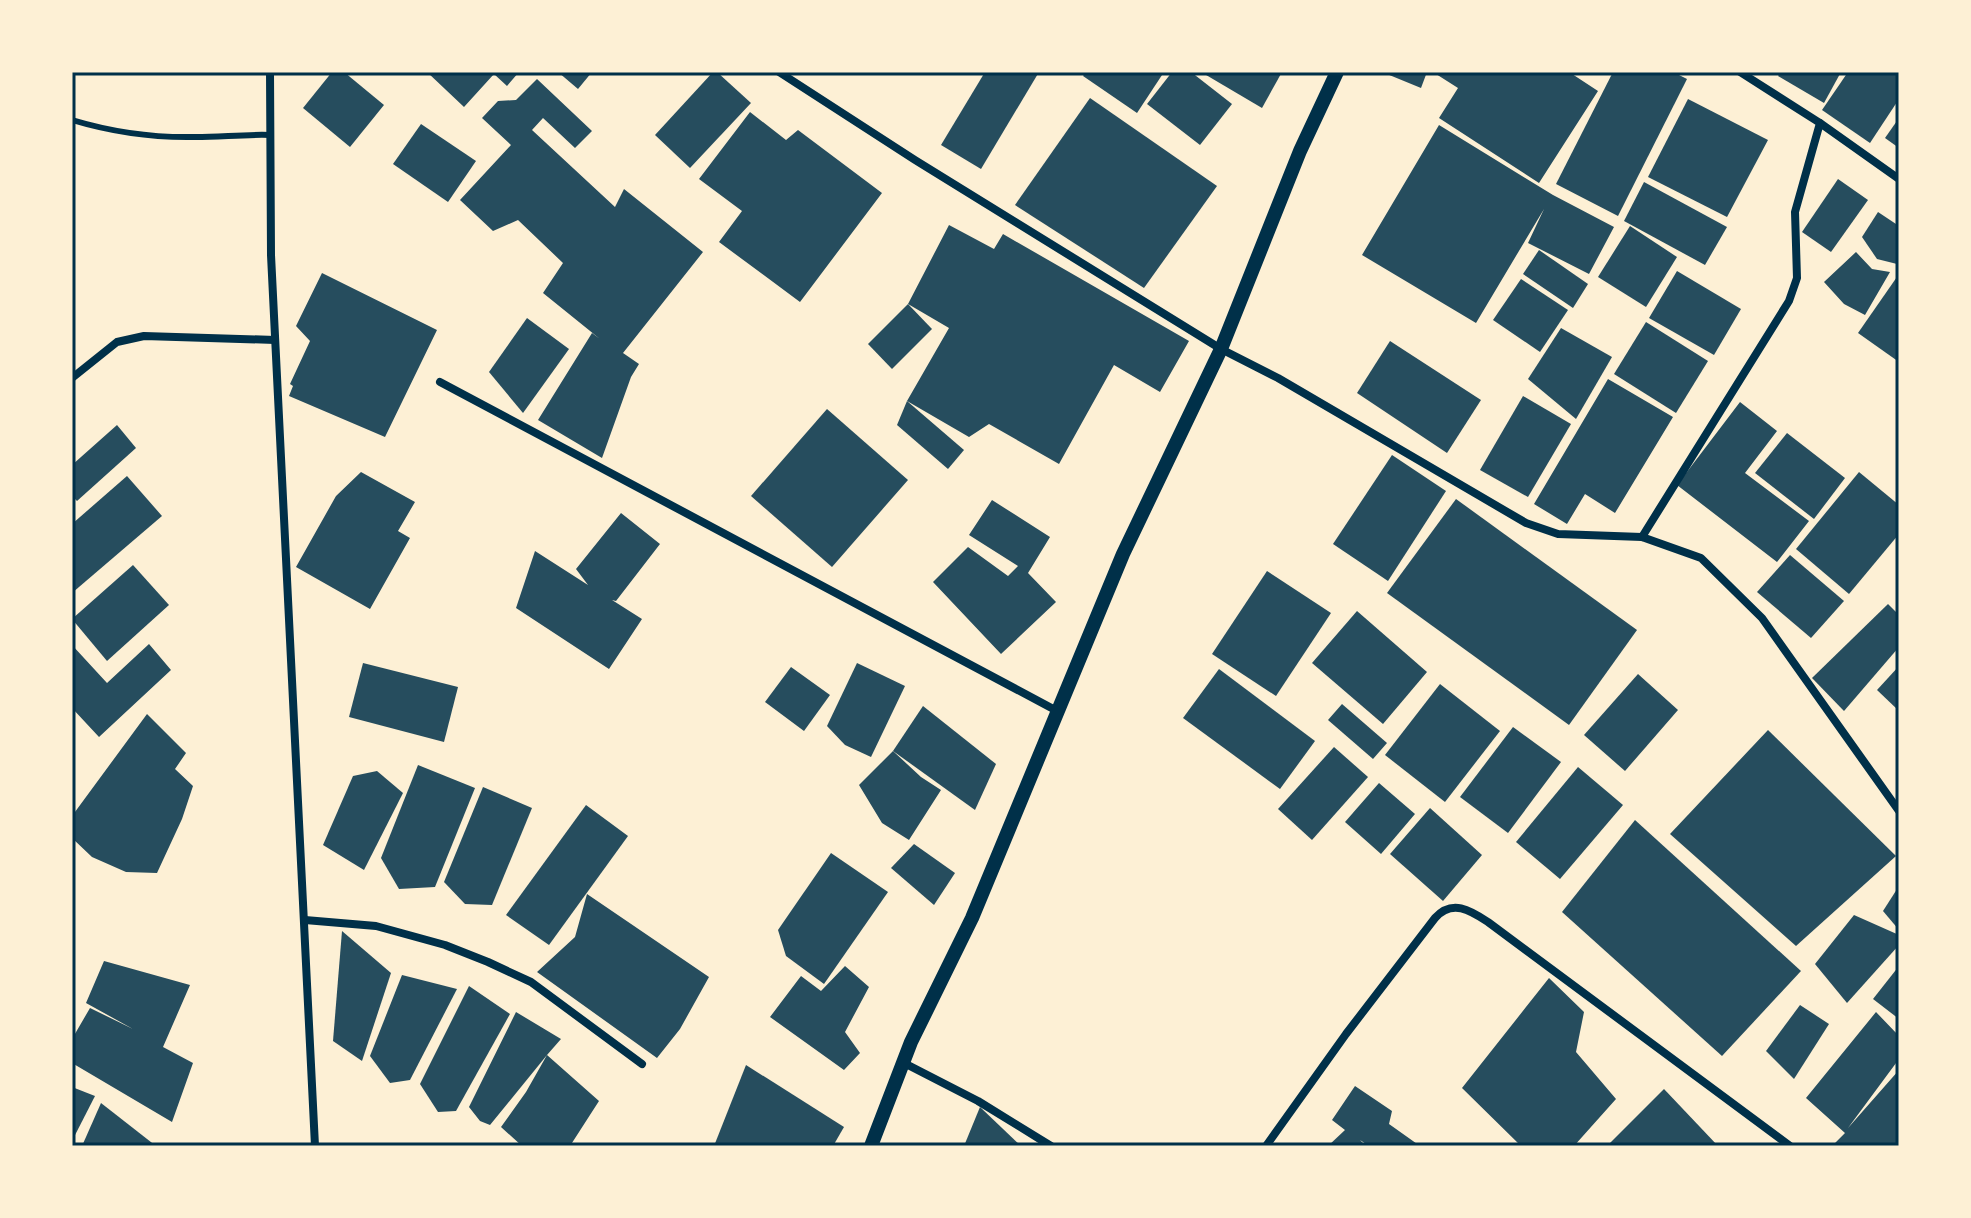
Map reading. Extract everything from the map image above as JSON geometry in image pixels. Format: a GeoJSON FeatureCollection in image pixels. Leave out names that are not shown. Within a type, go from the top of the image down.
{"type":"FeatureCollection","features":[{"type":"Feature","properties":{"kind":"street"},"geometry":{"type":"LineString","coordinates":[[270,72],[271,255],[315,1146]]}},
{"type":"Feature","properties":{"kind":"street"},"geometry":{"type":"LineString","coordinates":[[779,72],[1221,349],[1278,378],[1526,523],[1558,534],[1642,537],[1701,558],[1762,618],[1899,811]]}},
{"type":"Feature","properties":{"kind":"street"},"geometry":{"type":"LineString","coordinates":[[871,1146],[904,1063],[972,918],[1123,554],[1221,349],[1300,151],[1337,72]]}},
{"type":"Feature","properties":{"kind":"street"},"geometry":{"type":"LineString","coordinates":[[1740,72],[1899,179]]}},
{"type":"Feature","properties":{"kind":"street"},"geometry":{"type":"LineString","coordinates":[[1642,537],[1789,301],[1797,278],[1795,212],[1820,123]]}},
{"type":"Feature","properties":{"kind":"street"},"geometry":{"type":"LineString","coordinates":[[72,378],[117,342],[144,336],[275,340]]}},
{"type":"Feature","properties":{"kind":"street"},"geometry":{"type":"LineString","coordinates":[[440,382],[1059,713]]}},
{"type":"Feature","properties":{"kind":"street"},"geometry":{"type":"LineString","coordinates":[[1266,1146],[1346,1034],[1435,918],[1442,910],[1459,907],[1470,909],[1790,1146]]}},
{"type":"Feature","properties":{"kind":"street"},"geometry":{"type":"LineString","coordinates":[[305,920],[376,926],[445,945],[488,962],[531,982],[642,1064]]}},
{"type":"Feature","properties":{"kind":"street"},"geometry":{"type":"LineString","coordinates":[[904,1063],[978,1101],[1051,1146]]}},
{"type":"Feature","properties":{"kind":"lane"},"geometry":{"type":"LineString","coordinates":[[72,120],[104,130],[195,137],[271,135]]}},
{"type":"Feature","properties":{"kind":"building"},"geometry":{"type":"Polygon","coordinates":[[[332,72],[344,72],[384,105],[350,147],[303,108],[332,72]]]}},
{"type":"Feature","properties":{"kind":"building"},"geometry":{"type":"Polygon","coordinates":[[[427,72],[519,72],[507,86],[494,74],[464,107],[427,72]]]}},
{"type":"Feature","properties":{"kind":"building"},"geometry":{"type":"Polygon","coordinates":[[[558,72],[592,72],[578,89],[558,72]]]}},
{"type":"Feature","properties":{"kind":"building"},"geometry":{"type":"Polygon","coordinates":[[[713,72],[717,72],[751,103],[690,168],[655,135],[713,72]]]}},
{"type":"Feature","properties":{"kind":"building"},"geometry":{"type":"Polygon","coordinates":[[[985,72],[1039,72],[981,169],[941,145],[985,72]]]}},
{"type":"Feature","properties":{"kind":"building"},"geometry":{"type":"Polygon","coordinates":[[[1086,72],[1164,72],[1137,113],[1083,76],[1086,72]]]}},
{"type":"Feature","properties":{"kind":"building"},"geometry":{"type":"Polygon","coordinates":[[[1172,72],[1191,72],[1232,104],[1200,145],[1147,104],[1172,72]]]}},
{"type":"Feature","properties":{"kind":"building"},"geometry":{"type":"Polygon","coordinates":[[[1201,72],[1282,72],[1262,108],[1201,72]]]}},
{"type":"Feature","properties":{"kind":"building"},"geometry":{"type":"Polygon","coordinates":[[[1382,72],[1427,72],[1421,88],[1382,72]]]}},
{"type":"Feature","properties":{"kind":"building"},"geometry":{"type":"Polygon","coordinates":[[[1569,72],[1598,91],[1539,183],[1439,118],[1458,88],[1436,74],[1569,72]]]}},
{"type":"Feature","properties":{"kind":"building"},"geometry":{"type":"Polygon","coordinates":[[[1613,72],[1673,72],[1687,79],[1618,216],[1556,184],[1613,72]]]}},
{"type":"Feature","properties":{"kind":"building"},"geometry":{"type":"Polygon","coordinates":[[[1781,72],[1841,72],[1824,103],[1778,76],[1781,72]]]}},
{"type":"Feature","properties":{"kind":"building"},"geometry":{"type":"Polygon","coordinates":[[[1848,72],[1899,73],[1899,99],[1870,143],[1822,110],[1848,72]]]}},
{"type":"Feature","properties":{"kind":"building"},"geometry":{"type":"Polygon","coordinates":[[[537,79],[592,131],[575,148],[543,118],[532,130],[615,207],[624,189],[703,252],[623,353],[639,364],[631,377],[602,458],[538,420],[592,333],[600,339],[543,293],[563,263],[518,220],[493,231],[460,200],[511,145],[482,118],[498,101],[516,100],[537,79]]]}},
{"type":"Feature","properties":{"kind":"building"},"geometry":{"type":"Polygon","coordinates":[[[1090,98],[1217,186],[1144,288],[1015,205],[1090,98]]]}},
{"type":"Feature","properties":{"kind":"building"},"geometry":{"type":"Polygon","coordinates":[[[1688,99],[1768,140],[1727,217],[1648,177],[1688,99]]]}},
{"type":"Feature","properties":{"kind":"building"},"geometry":{"type":"Polygon","coordinates":[[[750,112],[786,140],[798,130],[882,193],[800,302],[719,242],[742,211],[699,179],[750,112]]]}},
{"type":"Feature","properties":{"kind":"building"},"geometry":{"type":"Polygon","coordinates":[[[1899,118],[1899,148],[1885,138],[1899,118]]]}},
{"type":"Feature","properties":{"kind":"building"},"geometry":{"type":"Polygon","coordinates":[[[421,124],[476,161],[448,202],[393,164],[421,124]]]}},
{"type":"Feature","properties":{"kind":"building"},"geometry":{"type":"Polygon","coordinates":[[[1439,125],[1553,195],[1614,227],[1589,274],[1528,243],[1544,209],[1476,323],[1362,255],[1439,125]]]}},
{"type":"Feature","properties":{"kind":"building"},"geometry":{"type":"Polygon","coordinates":[[[1838,179],[1868,200],[1831,252],[1802,232],[1838,179]]]}},
{"type":"Feature","properties":{"kind":"building"},"geometry":{"type":"Polygon","coordinates":[[[1644,182],[1727,227],[1705,265],[1624,221],[1644,182]]]}},
{"type":"Feature","properties":{"kind":"building"},"geometry":{"type":"Polygon","coordinates":[[[1878,212],[1899,226],[1897,264],[1877,259],[1862,237],[1878,212]]]}},
{"type":"Feature","properties":{"kind":"building"},"geometry":{"type":"Polygon","coordinates":[[[949,225],[994,249],[1003,234],[1189,341],[1160,392],[1114,365],[1059,464],[989,424],[969,437],[907,401],[949,328],[908,304],[949,225]]]}},
{"type":"Feature","properties":{"kind":"building"},"geometry":{"type":"Polygon","coordinates":[[[1630,226],[1677,257],[1646,307],[1598,277],[1630,226]]]}},
{"type":"Feature","properties":{"kind":"building"},"geometry":{"type":"Polygon","coordinates":[[[1539,250],[1588,284],[1573,308],[1523,274],[1539,250]]]}},
{"type":"Feature","properties":{"kind":"building"},"geometry":{"type":"Polygon","coordinates":[[[1856,252],[1872,269],[1890,272],[1865,315],[1844,304],[1824,282],[1856,252]]]}},
{"type":"Feature","properties":{"kind":"building"},"geometry":{"type":"Polygon","coordinates":[[[1677,271],[1741,309],[1714,355],[1649,318],[1677,271]]]}},
{"type":"Feature","properties":{"kind":"building"},"geometry":{"type":"Polygon","coordinates":[[[322,273],[437,330],[385,437],[289,396],[293,386],[290,384],[310,341],[296,326],[322,273]]]}},
{"type":"Feature","properties":{"kind":"building"},"geometry":{"type":"Polygon","coordinates":[[[1899,274],[1899,362],[1858,333],[1899,274]]]}},
{"type":"Feature","properties":{"kind":"building"},"geometry":{"type":"Polygon","coordinates":[[[1521,279],[1568,310],[1540,352],[1493,320],[1521,279]]]}},
{"type":"Feature","properties":{"kind":"building"},"geometry":{"type":"Polygon","coordinates":[[[908,304],[932,329],[892,369],[868,344],[908,304]]]}},
{"type":"Feature","properties":{"kind":"building"},"geometry":{"type":"Polygon","coordinates":[[[527,318],[569,349],[523,413],[489,372],[527,318]]]}},
{"type":"Feature","properties":{"kind":"building"},"geometry":{"type":"Polygon","coordinates":[[[1646,322],[1708,361],[1676,413],[1614,374],[1646,322]]]}},
{"type":"Feature","properties":{"kind":"building"},"geometry":{"type":"Polygon","coordinates":[[[1561,328],[1612,357],[1576,419],[1528,379],[1561,328]]]}},
{"type":"Feature","properties":{"kind":"building"},"geometry":{"type":"Polygon","coordinates":[[[1390,341],[1481,400],[1447,453],[1357,393],[1390,341]]]}},
{"type":"Feature","properties":{"kind":"building"},"geometry":{"type":"Polygon","coordinates":[[[1608,379],[1673,417],[1615,513],[1585,494],[1567,524],[1534,504],[1608,379]]]}},
{"type":"Feature","properties":{"kind":"building"},"geometry":{"type":"Polygon","coordinates":[[[1523,396],[1571,424],[1528,497],[1480,470],[1523,396]]]}},
{"type":"Feature","properties":{"kind":"building"},"geometry":{"type":"Polygon","coordinates":[[[907,401],[964,450],[948,469],[897,425],[907,401]]]}},
{"type":"Feature","properties":{"kind":"building"},"geometry":{"type":"Polygon","coordinates":[[[1740,402],[1777,431],[1745,473],[1809,521],[1777,562],[1677,485],[1740,402]]]}},
{"type":"Feature","properties":{"kind":"building"},"geometry":{"type":"Polygon","coordinates":[[[827,409],[908,480],[832,567],[751,496],[827,409]]]}},
{"type":"Feature","properties":{"kind":"building"},"geometry":{"type":"Polygon","coordinates":[[[117,425],[136,448],[77,501],[72,496],[72,465],[117,425]]]}},
{"type":"Feature","properties":{"kind":"building"},"geometry":{"type":"Polygon","coordinates":[[[1787,433],[1845,478],[1814,519],[1755,473],[1787,433]]]}},
{"type":"Feature","properties":{"kind":"building"},"geometry":{"type":"Polygon","coordinates":[[[1392,455],[1446,491],[1388,581],[1333,544],[1392,455]]]}},
{"type":"Feature","properties":{"kind":"building"},"geometry":{"type":"Polygon","coordinates":[[[361,472],[415,502],[398,531],[410,538],[370,609],[296,567],[336,496],[361,472]]]}},
{"type":"Feature","properties":{"kind":"building"},"geometry":{"type":"Polygon","coordinates":[[[1859,472],[1899,505],[1899,534],[1849,594],[1796,549],[1859,472]]]}},
{"type":"Feature","properties":{"kind":"building"},"geometry":{"type":"Polygon","coordinates":[[[127,476],[162,516],[72,593],[72,524],[127,476]]]}},
{"type":"Feature","properties":{"kind":"building"},"geometry":{"type":"Polygon","coordinates":[[[1456,499],[1637,630],[1569,725],[1387,593],[1456,499]]]}},
{"type":"Feature","properties":{"kind":"building"},"geometry":{"type":"Polygon","coordinates":[[[992,500],[1050,537],[1028,573],[1056,602],[1001,654],[933,582],[968,547],[1008,576],[1018,566],[969,535],[992,500]]]}},
{"type":"Feature","properties":{"kind":"building"},"geometry":{"type":"Polygon","coordinates":[[[621,513],[660,544],[616,601],[612,600],[642,619],[609,669],[516,608],[535,551],[588,585],[576,569],[621,513]]]}},
{"type":"Feature","properties":{"kind":"building"},"geometry":{"type":"Polygon","coordinates":[[[1790,555],[1844,601],[1811,638],[1757,592],[1790,555]]]}},
{"type":"Feature","properties":{"kind":"building"},"geometry":{"type":"Polygon","coordinates":[[[133,565],[169,605],[107,661],[72,619],[133,565]]]}},
{"type":"Feature","properties":{"kind":"building"},"geometry":{"type":"Polygon","coordinates":[[[1267,571],[1331,613],[1276,696],[1212,654],[1267,571]]]}},
{"type":"Feature","properties":{"kind":"building"},"geometry":{"type":"Polygon","coordinates":[[[1888,604],[1899,615],[1899,647],[1844,711],[1812,678],[1888,604]]]}},
{"type":"Feature","properties":{"kind":"building"},"geometry":{"type":"Polygon","coordinates":[[[1357,611],[1427,672],[1383,724],[1312,663],[1357,611]]]}},
{"type":"Feature","properties":{"kind":"building"},"geometry":{"type":"Polygon","coordinates":[[[149,644],[171,670],[99,737],[72,708],[72,645],[107,683],[149,644]]]}},
{"type":"Feature","properties":{"kind":"building"},"geometry":{"type":"Polygon","coordinates":[[[363,663],[458,687],[444,742],[349,717],[363,663]]]}},
{"type":"Feature","properties":{"kind":"building"},"geometry":{"type":"Polygon","coordinates":[[[857,663],[905,686],[871,757],[845,745],[827,726],[857,663]]]}},
{"type":"Feature","properties":{"kind":"building"},"geometry":{"type":"Polygon","coordinates":[[[1899,666],[1899,711],[1877,690],[1899,666]]]}},
{"type":"Feature","properties":{"kind":"building"},"geometry":{"type":"Polygon","coordinates":[[[791,667],[830,695],[804,731],[765,702],[791,667]]]}},
{"type":"Feature","properties":{"kind":"building"},"geometry":{"type":"Polygon","coordinates":[[[1219,669],[1315,741],[1280,789],[1183,718],[1219,669]]]}},
{"type":"Feature","properties":{"kind":"building"},"geometry":{"type":"Polygon","coordinates":[[[1638,674],[1678,710],[1625,771],[1584,735],[1638,674]]]}},
{"type":"Feature","properties":{"kind":"building"},"geometry":{"type":"Polygon","coordinates":[[[1440,684],[1500,731],[1445,802],[1385,755],[1440,684]]]}},
{"type":"Feature","properties":{"kind":"building"},"geometry":{"type":"Polygon","coordinates":[[[1342,704],[1387,743],[1373,759],[1328,720],[1342,704]]]}},
{"type":"Feature","properties":{"kind":"building"},"geometry":{"type":"Polygon","coordinates":[[[923,706],[996,764],[975,810],[893,751],[923,706]]]}},
{"type":"Feature","properties":{"kind":"building"},"geometry":{"type":"Polygon","coordinates":[[[147,714],[186,753],[175,769],[193,786],[182,819],[157,873],[126,872],[92,857],[72,838],[72,816],[147,714]]]}},
{"type":"Feature","properties":{"kind":"building"},"geometry":{"type":"Polygon","coordinates":[[[1513,727],[1561,762],[1508,833],[1460,797],[1513,727]]]}},
{"type":"Feature","properties":{"kind":"building"},"geometry":{"type":"Polygon","coordinates":[[[1768,730],[1896,856],[1796,946],[1670,834],[1768,730]]]}},
{"type":"Feature","properties":{"kind":"building"},"geometry":{"type":"Polygon","coordinates":[[[1334,747],[1368,777],[1312,840],[1278,809],[1334,747]]]}},
{"type":"Feature","properties":{"kind":"building"},"geometry":{"type":"Polygon","coordinates":[[[893,751],[921,777],[941,790],[909,840],[882,823],[859,785],[893,751]]]}},
{"type":"Feature","properties":{"kind":"building"},"geometry":{"type":"Polygon","coordinates":[[[418,765],[475,788],[435,887],[399,889],[381,858],[418,765]]]}},
{"type":"Feature","properties":{"kind":"building"},"geometry":{"type":"Polygon","coordinates":[[[1578,767],[1623,805],[1560,879],[1516,842],[1578,767]]]}},
{"type":"Feature","properties":{"kind":"building"},"geometry":{"type":"Polygon","coordinates":[[[377,771],[403,793],[364,870],[323,845],[353,776],[377,771]]]}},
{"type":"Feature","properties":{"kind":"building"},"geometry":{"type":"Polygon","coordinates":[[[1379,783],[1415,814],[1381,854],[1345,822],[1379,783]]]}},
{"type":"Feature","properties":{"kind":"building"},"geometry":{"type":"Polygon","coordinates":[[[483,787],[532,808],[492,905],[465,904],[444,882],[483,787]]]}},
{"type":"Feature","properties":{"kind":"building"},"geometry":{"type":"Polygon","coordinates":[[[586,805],[628,836],[549,945],[506,915],[586,805]]]}},
{"type":"Feature","properties":{"kind":"building"},"geometry":{"type":"Polygon","coordinates":[[[1430,808],[1482,855],[1443,901],[1390,854],[1430,808]]]}},
{"type":"Feature","properties":{"kind":"building"},"geometry":{"type":"Polygon","coordinates":[[[1635,820],[1801,971],[1722,1056],[1562,912],[1635,820]]]}},
{"type":"Feature","properties":{"kind":"building"},"geometry":{"type":"Polygon","coordinates":[[[914,844],[955,873],[934,905],[891,868],[914,844]]]}},
{"type":"Feature","properties":{"kind":"building"},"geometry":{"type":"Polygon","coordinates":[[[831,853],[888,892],[824,984],[786,956],[778,930],[831,853]]]}},
{"type":"Feature","properties":{"kind":"building"},"geometry":{"type":"Polygon","coordinates":[[[1899,886],[1899,930],[1883,911],[1899,886]]]}},
{"type":"Feature","properties":{"kind":"building"},"geometry":{"type":"Polygon","coordinates":[[[587,894],[709,977],[680,1029],[657,1058],[537,972],[575,937],[587,894]]]}},
{"type":"Feature","properties":{"kind":"building"},"geometry":{"type":"Polygon","coordinates":[[[1854,915],[1899,935],[1899,945],[1847,1003],[1815,964],[1854,915]]]}},
{"type":"Feature","properties":{"kind":"building"},"geometry":{"type":"Polygon","coordinates":[[[342,931],[391,973],[362,1061],[333,1041],[342,931]]]}},
{"type":"Feature","properties":{"kind":"building"},"geometry":{"type":"Polygon","coordinates":[[[104,961],[190,985],[163,1047],[193,1063],[172,1122],[72,1063],[72,1039],[90,1008],[133,1029],[86,1003],[104,961]]]}},
{"type":"Feature","properties":{"kind":"building"},"geometry":{"type":"Polygon","coordinates":[[[845,966],[869,987],[845,1032],[860,1053],[844,1070],[770,1017],[801,976],[821,991],[845,966]]]}},
{"type":"Feature","properties":{"kind":"building"},"geometry":{"type":"Polygon","coordinates":[[[1899,966],[1899,1019],[1873,999],[1899,966]]]}},
{"type":"Feature","properties":{"kind":"building"},"geometry":{"type":"Polygon","coordinates":[[[402,975],[457,989],[410,1080],[390,1083],[370,1056],[402,975]]]}},
{"type":"Feature","properties":{"kind":"building"},"geometry":{"type":"Polygon","coordinates":[[[1549,978],[1584,1012],[1576,1052],[1616,1099],[1574,1146],[1521,1146],[1462,1088],[1549,978]]]}},
{"type":"Feature","properties":{"kind":"building"},"geometry":{"type":"Polygon","coordinates":[[[469,986],[510,1014],[456,1111],[438,1112],[420,1084],[469,986]]]}},
{"type":"Feature","properties":{"kind":"building"},"geometry":{"type":"Polygon","coordinates":[[[1800,1005],[1829,1024],[1794,1079],[1766,1051],[1800,1005]]]}},
{"type":"Feature","properties":{"kind":"building"},"geometry":{"type":"Polygon","coordinates":[[[516,1012],[561,1039],[490,1125],[480,1121],[469,1107],[516,1012]]]}},
{"type":"Feature","properties":{"kind":"building"},"geometry":{"type":"Polygon","coordinates":[[[1876,1012],[1899,1036],[1899,1059],[1848,1128],[1899,1070],[1899,1146],[1838,1146],[1835,1143],[1845,1133],[1806,1098],[1876,1012]]]}},
{"type":"Feature","properties":{"kind":"building"},"geometry":{"type":"Polygon","coordinates":[[[547,1055],[599,1101],[570,1146],[522,1146],[501,1127],[547,1055]]]}},
{"type":"Feature","properties":{"kind":"building"},"geometry":{"type":"Polygon","coordinates":[[[746,1065],[844,1127],[833,1146],[714,1146],[746,1065]]]}},
{"type":"Feature","properties":{"kind":"building"},"geometry":{"type":"Polygon","coordinates":[[[1355,1086],[1392,1111],[1389,1124],[1420,1146],[1369,1146],[1360,1140],[1366,1146],[1328,1146],[1345,1130],[1332,1120],[1355,1086]]]}},
{"type":"Feature","properties":{"kind":"building"},"geometry":{"type":"Polygon","coordinates":[[[72,1087],[95,1096],[72,1141],[72,1087]]]}},
{"type":"Feature","properties":{"kind":"building"},"geometry":{"type":"Polygon","coordinates":[[[1664,1089],[1718,1146],[1607,1146],[1664,1089]]]}},
{"type":"Feature","properties":{"kind":"building"},"geometry":{"type":"Polygon","coordinates":[[[101,1103],[156,1146],[82,1146],[101,1103]]]}},
{"type":"Feature","properties":{"kind":"building"},"geometry":{"type":"Polygon","coordinates":[[[980,1107],[1021,1146],[964,1146],[980,1107]]]}}]}
